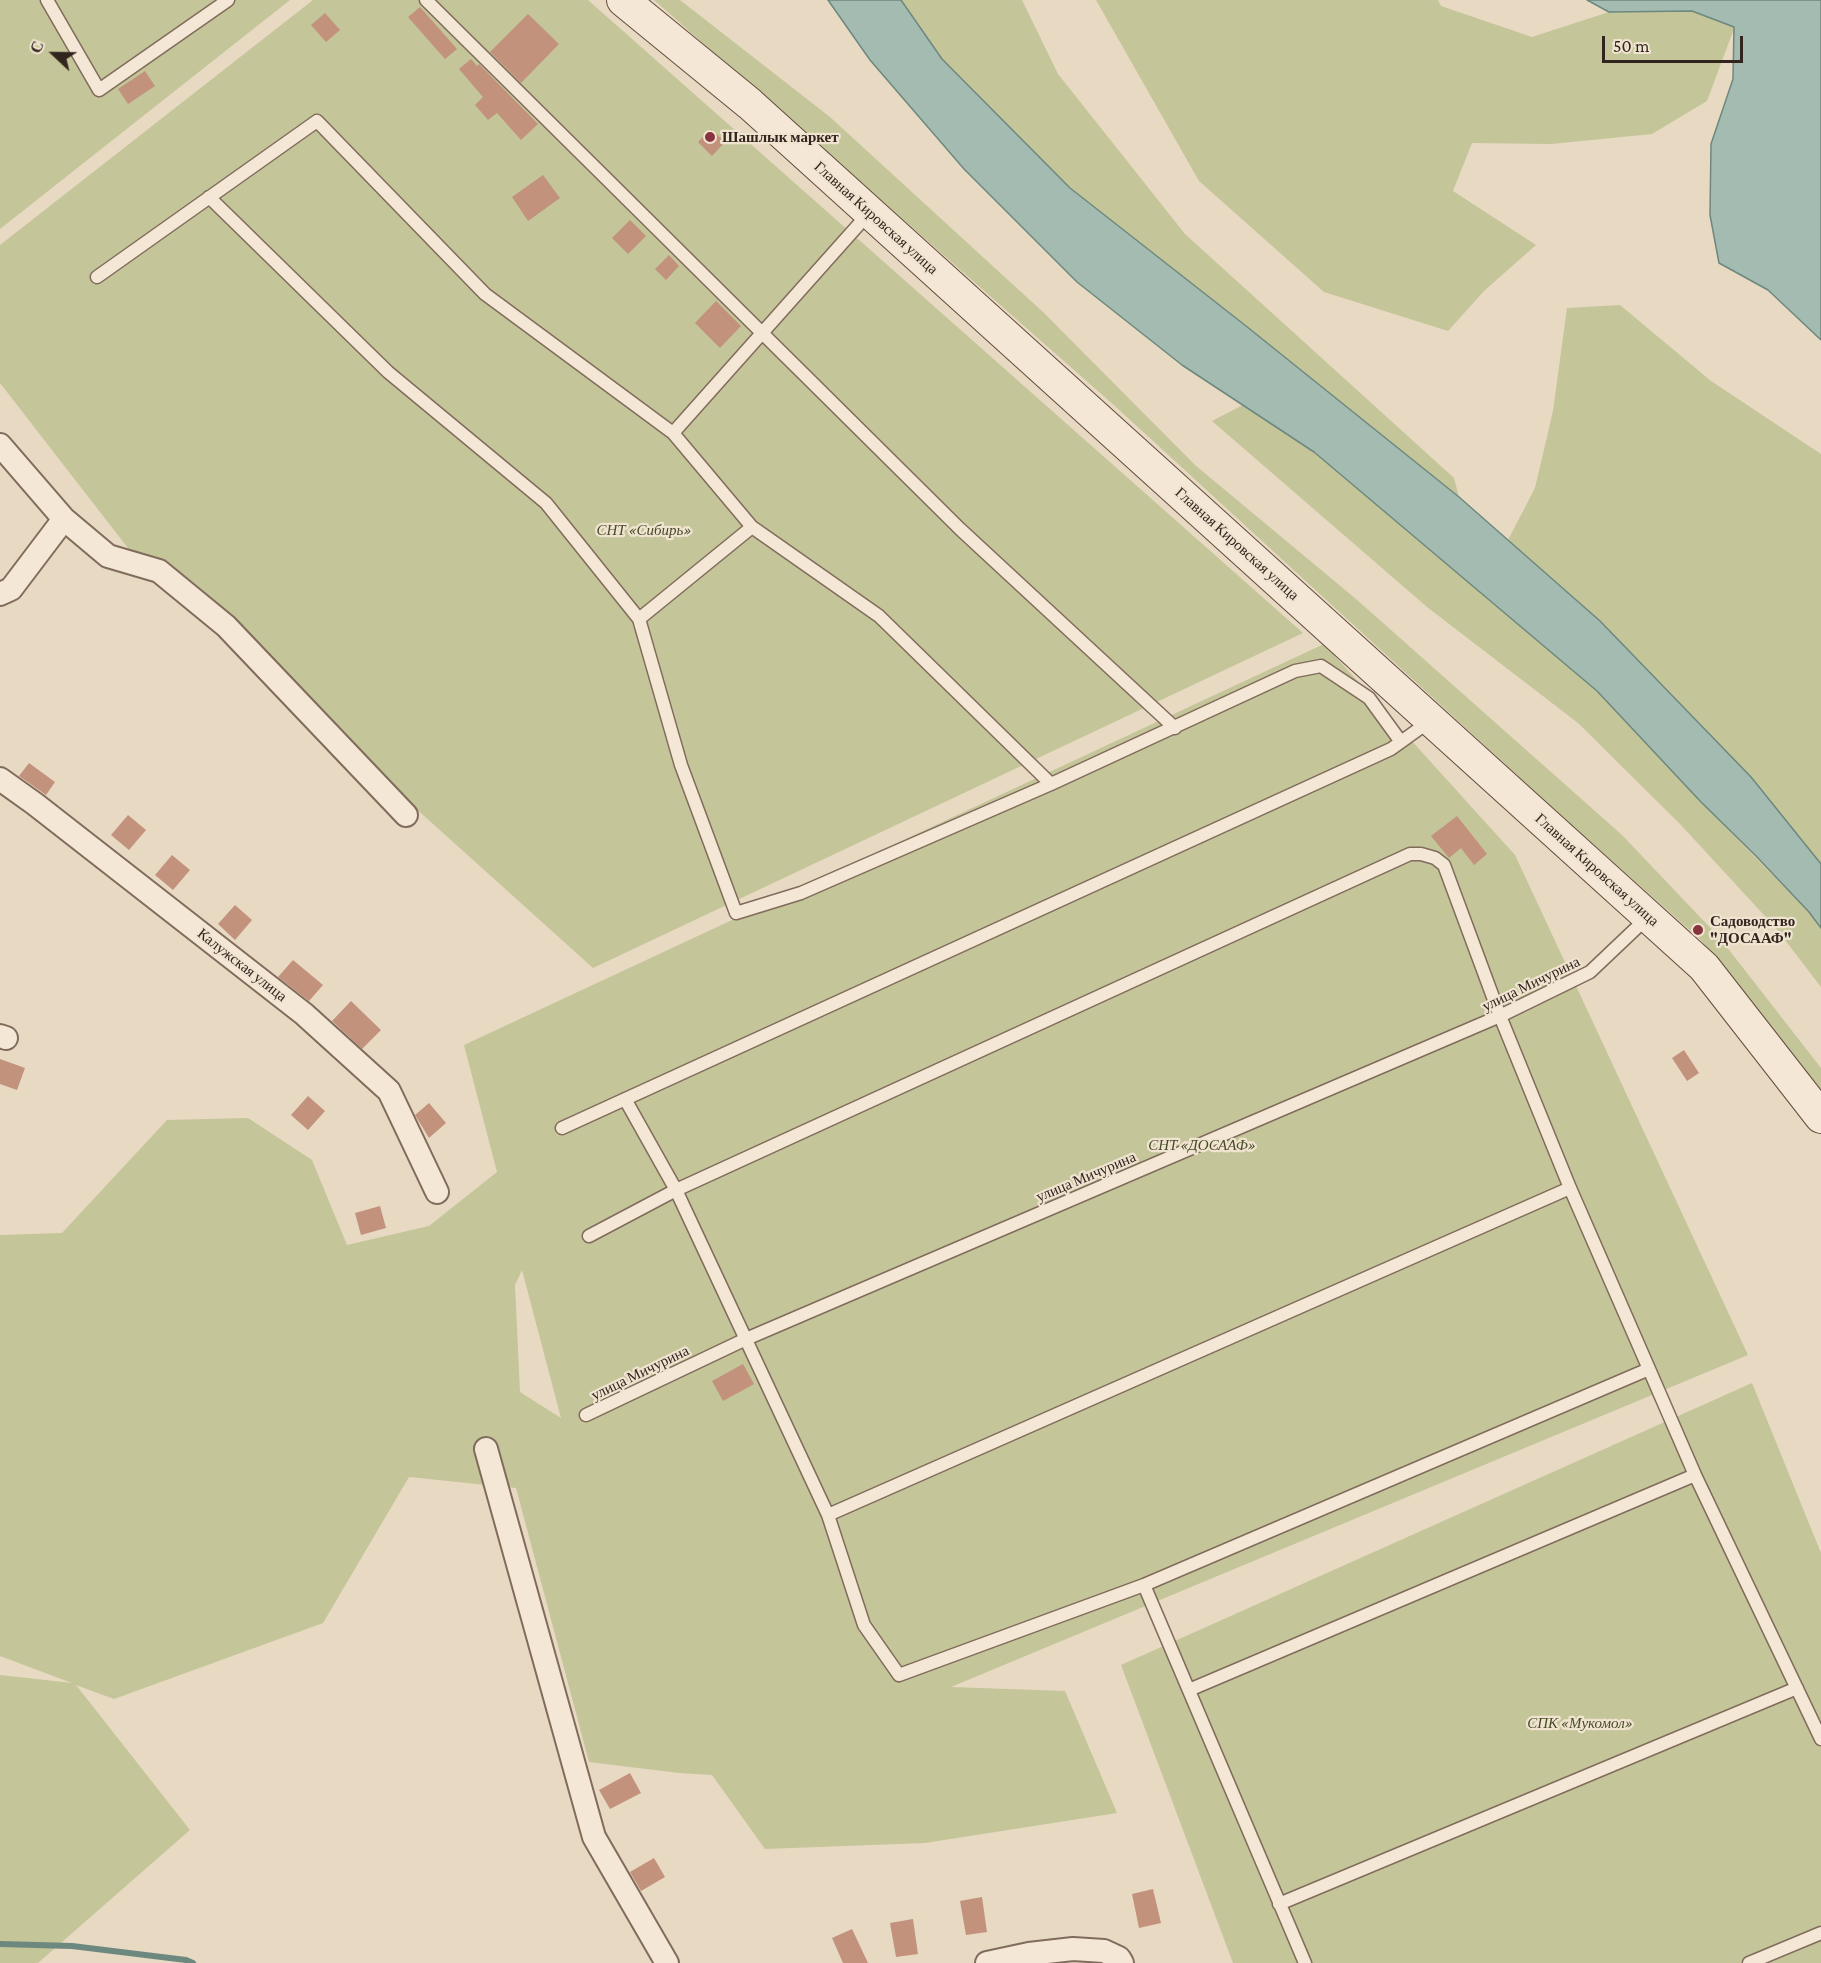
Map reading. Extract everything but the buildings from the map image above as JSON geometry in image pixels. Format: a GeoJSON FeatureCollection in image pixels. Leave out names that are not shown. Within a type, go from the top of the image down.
{"type":"FeatureCollection","features":[{"type":"Feature","properties":{"kind":"main road","name":"Главная Кировская улица"},"geometry":{"type":"LineString","coordinates":[[623,0],[750,104],[1704,967],[1821,1117]]}},
{"type":"Feature","properties":{"kind":"street"},"geometry":{"type":"LineString","coordinates":[[0,445],[64,519],[108,556],[159,571],[226,626],[406,815]]}},
{"type":"Feature","properties":{"kind":"street"},"geometry":{"type":"LineString","coordinates":[[0,594],[11,589],[64,519]]}},
{"type":"Feature","properties":{"kind":"street","name":"Калужская улица"},"geometry":{"type":"LineString","coordinates":[[0,779],[295,1007],[389,1091],[437,1192]]}},
{"type":"Feature","properties":{"kind":"street"},"geometry":{"type":"LineString","coordinates":[[486,1449],[594,1837],[667,1963]]}},
{"type":"Feature","properties":{"kind":"street"},"geometry":{"type":"LineString","coordinates":[[987,1963],[1029,1954],[1073,1949],[1104,1951],[1119,1958],[1122,1963]]}},
{"type":"Feature","properties":{"kind":"lane"},"geometry":{"type":"LineString","coordinates":[[47,0],[99,90],[228,0]]}},
{"type":"Feature","properties":{"kind":"lane"},"geometry":{"type":"LineString","coordinates":[[426,0],[960,529],[1175,728]]}},
{"type":"Feature","properties":{"kind":"lane"},"geometry":{"type":"LineString","coordinates":[[97,277],[317,121],[485,294],[673,433],[752,527],[879,616],[1051,784]]}},
{"type":"Feature","properties":{"kind":"lane"},"geometry":{"type":"LineString","coordinates":[[209,197],[388,372],[546,503],[639,619],[681,765],[736,913],[801,893],[1051,784],[1295,671],[1321,666],[1369,698],[1401,742]]}},
{"type":"Feature","properties":{"kind":"lane"},"geometry":{"type":"LineString","coordinates":[[673,433],[870,212]]}},
{"type":"Feature","properties":{"kind":"lane"},"geometry":{"type":"LineString","coordinates":[[639,619],[752,527]]}},
{"type":"Feature","properties":{"kind":"lane"},"geometry":{"type":"LineString","coordinates":[[562,1128],[1391,749],[1431,720]]}},
{"type":"Feature","properties":{"kind":"lane"},"geometry":{"type":"LineString","coordinates":[[590,1236],[676,1190],[1410,854],[1435,858],[1444,865],[1500,1016],[1570,1188],[1695,1475],[1821,1739]]}},
{"type":"Feature","properties":{"kind":"lane","name":"улица Мичурина"},"geometry":{"type":"LineString","coordinates":[[586,1415],[746,1339],[1500,1016],[1590,972],[1649,917]]}},
{"type":"Feature","properties":{"kind":"lane"},"geometry":{"type":"LineString","coordinates":[[625,1099],[676,1190],[828,1515],[864,1625],[899,1675],[1144,1585],[1649,1369]]}},
{"type":"Feature","properties":{"kind":"lane"},"geometry":{"type":"LineString","coordinates":[[828,1515],[1570,1188]]}},
{"type":"Feature","properties":{"kind":"lane"},"geometry":{"type":"LineString","coordinates":[[1189,1690],[1695,1475]]}},
{"type":"Feature","properties":{"kind":"lane"},"geometry":{"type":"LineString","coordinates":[[1144,1585],[1305,1963]]}},
{"type":"Feature","properties":{"kind":"lane"},"geometry":{"type":"LineString","coordinates":[[1279,1904],[1797,1688]]}},
{"type":"Feature","properties":{"kind":"lane"},"geometry":{"type":"LineString","coordinates":[[1749,1963],[1821,1933]]}},
{"type":"Feature","properties":{"kind":"green space"},"geometry":{"type":"Polygon","coordinates":[[[0,0],[290,0],[0,229],[0,0]]]}},
{"type":"Feature","properties":{"kind":"green space","name":"СНТ «Сибирь»"},"geometry":{"type":"Polygon","coordinates":[[[313,0],[588,0],[1303,633],[593,968],[131,552],[0,383],[0,245],[313,0]]]}},
{"type":"Feature","properties":{"kind":"green space"},"geometry":{"type":"Polygon","coordinates":[[[654,0],[680,0],[830,117],[1044,313],[1195,465],[1356,599],[1622,835],[1719,937],[1821,1068],[1821,1096],[1701,940],[1565,819],[1116,407],[654,0]]]}},
{"type":"Feature","properties":{"kind":"green space"},"geometry":{"type":"Polygon","coordinates":[[[901,0],[1022,0],[1058,74],[1185,234],[1454,478],[1459,497],[1070,188],[942,59],[901,0]]]}},
{"type":"Feature","properties":{"kind":"green space"},"geometry":{"type":"Polygon","coordinates":[[[1096,0],[1438,0],[1441,6],[1532,37],[1609,12],[1692,11],[1735,26],[1707,101],[1652,134],[1551,144],[1472,143],[1453,191],[1536,245],[1484,291],[1448,331],[1324,292],[1199,181],[1096,0]]]}},
{"type":"Feature","properties":{"kind":"green space"},"geometry":{"type":"Polygon","coordinates":[[[1620,305],[1711,381],[1821,454],[1821,864],[1751,777],[1600,621],[1508,540],[1535,488],[1553,411],[1567,308],[1620,305]]]}},
{"type":"Feature","properties":{"kind":"green space"},"geometry":{"type":"Polygon","coordinates":[[[1243,405],[1314,452],[1597,691],[1809,912],[1821,928],[1821,987],[1775,927],[1680,824],[1578,723],[1427,607],[1212,421],[1243,405]]]}},
{"type":"Feature","properties":{"kind":"green space","name":"СНТ «ДОСААФ»"},"geometry":{"type":"Polygon","coordinates":[[[1324,644],[1515,855],[1748,1355],[951,1687],[1065,1691],[1117,1813],[925,1843],[765,1849],[712,1775],[589,1762],[516,1488],[409,1477],[323,1623],[114,1699],[76,1685],[190,1830],[38,1963],[0,1963],[0,1675],[72,1683],[0,1656],[0,1235],[62,1233],[167,1120],[248,1118],[312,1160],[347,1245],[429,1226],[497,1172],[464,1045],[1324,644]],[[522,1270],[515,1285],[520,1392],[561,1418],[522,1270]]]}},
{"type":"Feature","properties":{"kind":"green space","name":"СПК «Мукомол»"},"geometry":{"type":"Polygon","coordinates":[[[1752,1383],[1821,1553],[1821,1963],[1233,1963],[1121,1665],[1752,1383]]]}},
{"type":"Feature","properties":{"kind":"shaded area"},"geometry":{"type":"Polygon","coordinates":[[[828,0],[901,0],[942,59],[1070,188],[1459,497],[1600,621],[1751,777],[1821,864],[1821,928],[1809,912],[1597,691],[1314,452],[1182,365],[1077,282],[964,169],[870,60],[828,0]]]}},
{"type":"Feature","properties":{"kind":"shaded area"},"geometry":{"type":"Polygon","coordinates":[[[1587,0],[1821,0],[1821,340],[1768,290],[1719,263],[1710,215],[1711,144],[1733,79],[1734,27],[1692,11],[1609,12],[1587,0]]]}},
{"type":"Feature","properties":{"kind":"waterway"},"geometry":{"type":"LineString","coordinates":[[0,1944],[72,1946],[186,1960],[193,1963]]}},
{"type":"Feature","properties":{"kind":"place","name":"Шашлык маркет"},"geometry":{"type":"Point","coordinates":[710,137]}},
{"type":"Feature","properties":{"kind":"place","name":"Садоводство \"ДОСААФ\""},"geometry":{"type":"Point","coordinates":[1698,930]}}]}
